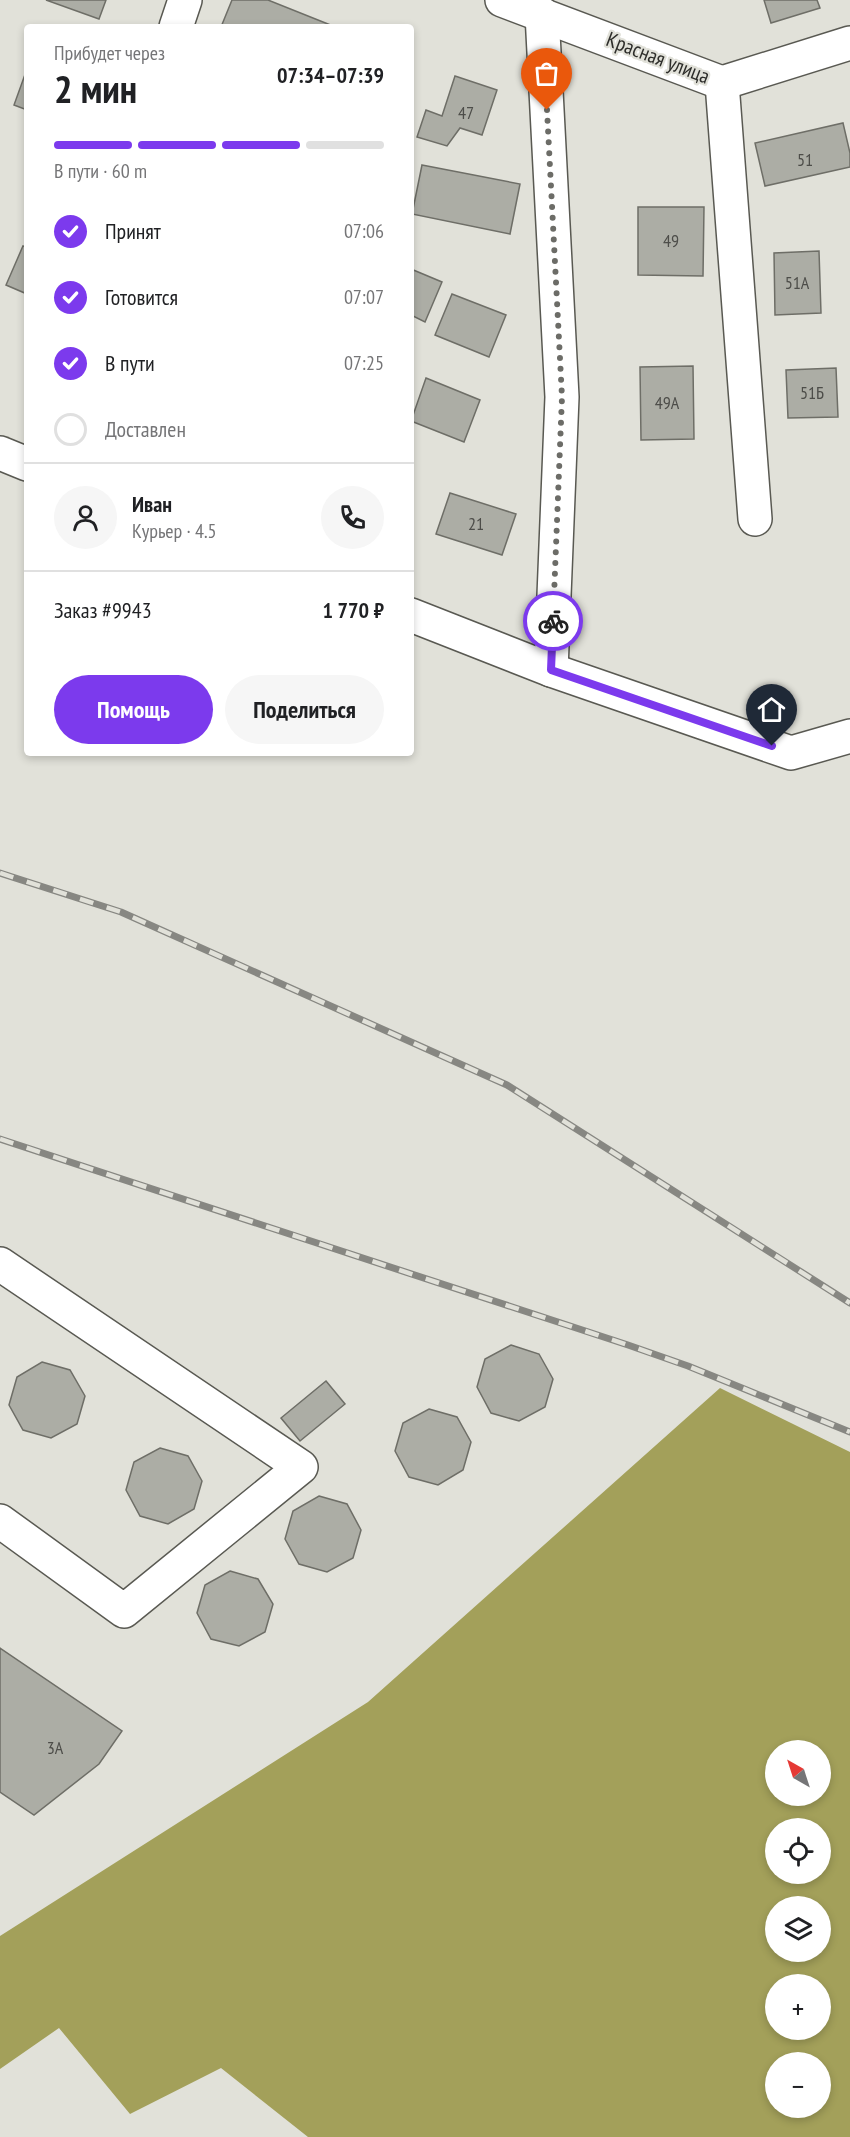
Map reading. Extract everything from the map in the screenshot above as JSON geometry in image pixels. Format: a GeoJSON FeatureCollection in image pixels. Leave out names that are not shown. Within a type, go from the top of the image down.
{"type":"FeatureCollection","features":[{"type":"Feature","properties":{"kind":"street"},"geometry":{"type":"LineString","coordinates":[[177,24],[185,0]]}},
{"type":"Feature","properties":{"kind":"street","name":"Красная улица"},"geometry":{"type":"LineString","coordinates":[[502,0],[722,83],[850,43]]}},
{"type":"Feature","properties":{"kind":"street"},"geometry":{"type":"LineString","coordinates":[[542,14],[562,397],[551,670]]}},
{"type":"Feature","properties":{"kind":"street"},"geometry":{"type":"LineString","coordinates":[[722,83],[755,519]]}},
{"type":"Feature","properties":{"kind":"street"},"geometry":{"type":"LineString","coordinates":[[0,453],[24,463]]}},
{"type":"Feature","properties":{"kind":"street"},"geometry":{"type":"LineString","coordinates":[[414,616],[551,670],[791,753],[850,736]]}},
{"type":"Feature","properties":{"kind":"street"},"geometry":{"type":"LineString","coordinates":[[0,1264],[301,1467],[124,1611],[0,1521]]}},
{"type":"Feature","properties":{"kind":"shaded area"},"geometry":{"type":"Polygon","coordinates":[[[720,1388],[850,1452],[850,2137],[308,2137],[221,2068],[130,2114],[59,2028],[0,2069],[0,1936],[368,1702],[720,1388]]]}},
{"type":"Feature","properties":{"kind":"building"},"geometry":{"type":"Polygon","coordinates":[[[46,0],[106,0],[99,19],[46,0]]]}},
{"type":"Feature","properties":{"kind":"building"},"geometry":{"type":"Polygon","coordinates":[[[232,0],[268,0],[328,24],[222,24],[232,0]]]}},
{"type":"Feature","properties":{"kind":"building"},"geometry":{"type":"Polygon","coordinates":[[[764,0],[817,0],[820,8],[771,23],[764,0]]]}},
{"type":"Feature","properties":{"kind":"building"},"geometry":{"type":"Polygon","coordinates":[[[455,76],[497,90],[482,135],[460,128],[447,146],[417,137],[426,110],[442,116],[455,76]]]}},
{"type":"Feature","properties":{"kind":"building"},"geometry":{"type":"Polygon","coordinates":[[[24,77],[24,109],[14,105],[24,77]]]}},
{"type":"Feature","properties":{"kind":"building"},"geometry":{"type":"Polygon","coordinates":[[[843,123],[850,153],[850,167],[765,186],[755,143],[843,123]]]}},
{"type":"Feature","properties":{"kind":"building"},"geometry":{"type":"Polygon","coordinates":[[[422,165],[520,184],[510,234],[414,214],[422,165]]]}},
{"type":"Feature","properties":{"kind":"building"},"geometry":{"type":"Polygon","coordinates":[[[638,207],[704,207],[703,276],[638,275],[638,207]]]}},
{"type":"Feature","properties":{"kind":"building"},"geometry":{"type":"Polygon","coordinates":[[[23,246],[24,246],[24,293],[6,285],[23,246]]]}},
{"type":"Feature","properties":{"kind":"building"},"geometry":{"type":"Polygon","coordinates":[[[819,251],[821,313],[775,315],[774,253],[819,251]]]}},
{"type":"Feature","properties":{"kind":"building"},"geometry":{"type":"Polygon","coordinates":[[[414,270],[442,282],[425,322],[414,316],[414,270]]]}},
{"type":"Feature","properties":{"kind":"building"},"geometry":{"type":"Polygon","coordinates":[[[452,294],[506,315],[489,357],[435,335],[452,294]]]}},
{"type":"Feature","properties":{"kind":"building"},"geometry":{"type":"Polygon","coordinates":[[[693,366],[694,439],[641,440],[640,367],[693,366]]]}},
{"type":"Feature","properties":{"kind":"building"},"geometry":{"type":"Polygon","coordinates":[[[836,368],[838,417],[788,418],[786,370],[836,368]]]}},
{"type":"Feature","properties":{"kind":"building"},"geometry":{"type":"Polygon","coordinates":[[[426,378],[480,400],[464,442],[414,422],[414,412],[426,378]]]}},
{"type":"Feature","properties":{"kind":"building"},"geometry":{"type":"Polygon","coordinates":[[[450,493],[516,514],[502,555],[436,534],[450,493]]]}},
{"type":"Feature","properties":{"kind":"building"},"geometry":{"type":"Polygon","coordinates":[[[511,1345],[539,1354],[553,1379],[545,1407],[519,1421],[491,1413],[477,1387],[485,1359],[511,1345]]]}},
{"type":"Feature","properties":{"kind":"building"},"geometry":{"type":"Polygon","coordinates":[[[42,1362],[70,1370],[85,1396],[77,1424],[51,1438],[23,1430],[9,1405],[17,1377],[42,1362]]]}},
{"type":"Feature","properties":{"kind":"building"},"geometry":{"type":"Polygon","coordinates":[[[326,1381],[345,1404],[300,1441],[281,1418],[326,1381]]]}},
{"type":"Feature","properties":{"kind":"building"},"geometry":{"type":"Polygon","coordinates":[[[429,1409],[457,1417],[471,1442],[463,1470],[438,1485],[409,1477],[395,1451],[403,1423],[429,1409]]]}},
{"type":"Feature","properties":{"kind":"building"},"geometry":{"type":"Polygon","coordinates":[[[160,1448],[188,1456],[202,1481],[194,1509],[168,1524],[140,1516],[126,1490],[134,1462],[160,1448]]]}},
{"type":"Feature","properties":{"kind":"building"},"geometry":{"type":"Polygon","coordinates":[[[319,1496],[347,1504],[361,1530],[353,1558],[327,1572],[299,1564],[285,1539],[293,1511],[319,1496]]]}},
{"type":"Feature","properties":{"kind":"building"},"geometry":{"type":"Polygon","coordinates":[[[230,1571],[258,1579],[273,1604],[265,1632],[239,1646],[211,1639],[197,1613],[205,1585],[230,1571]]]}},
{"type":"Feature","properties":{"kind":"building"},"geometry":{"type":"Polygon","coordinates":[[[0,1648],[122,1731],[99,1764],[34,1815],[0,1792],[0,1648]]]}},
{"type":"Feature","properties":{"kind":"railway"},"geometry":{"type":"LineString","coordinates":[[0,873],[121,912],[507,1085],[850,1303]]}},
{"type":"Feature","properties":{"kind":"railway"},"geometry":{"type":"LineString","coordinates":[[0,1139],[628,1345],[688,1366],[850,1432]]}},
{"type":"Feature","properties":{"kind":"way so far"},"geometry":{"type":"LineString","coordinates":[[547,110],[562,397],[553,621]]}},
{"type":"Feature","properties":{"kind":"route"},"geometry":{"type":"LineString","coordinates":[[553,621],[551,670],[772,746]]}}]}
